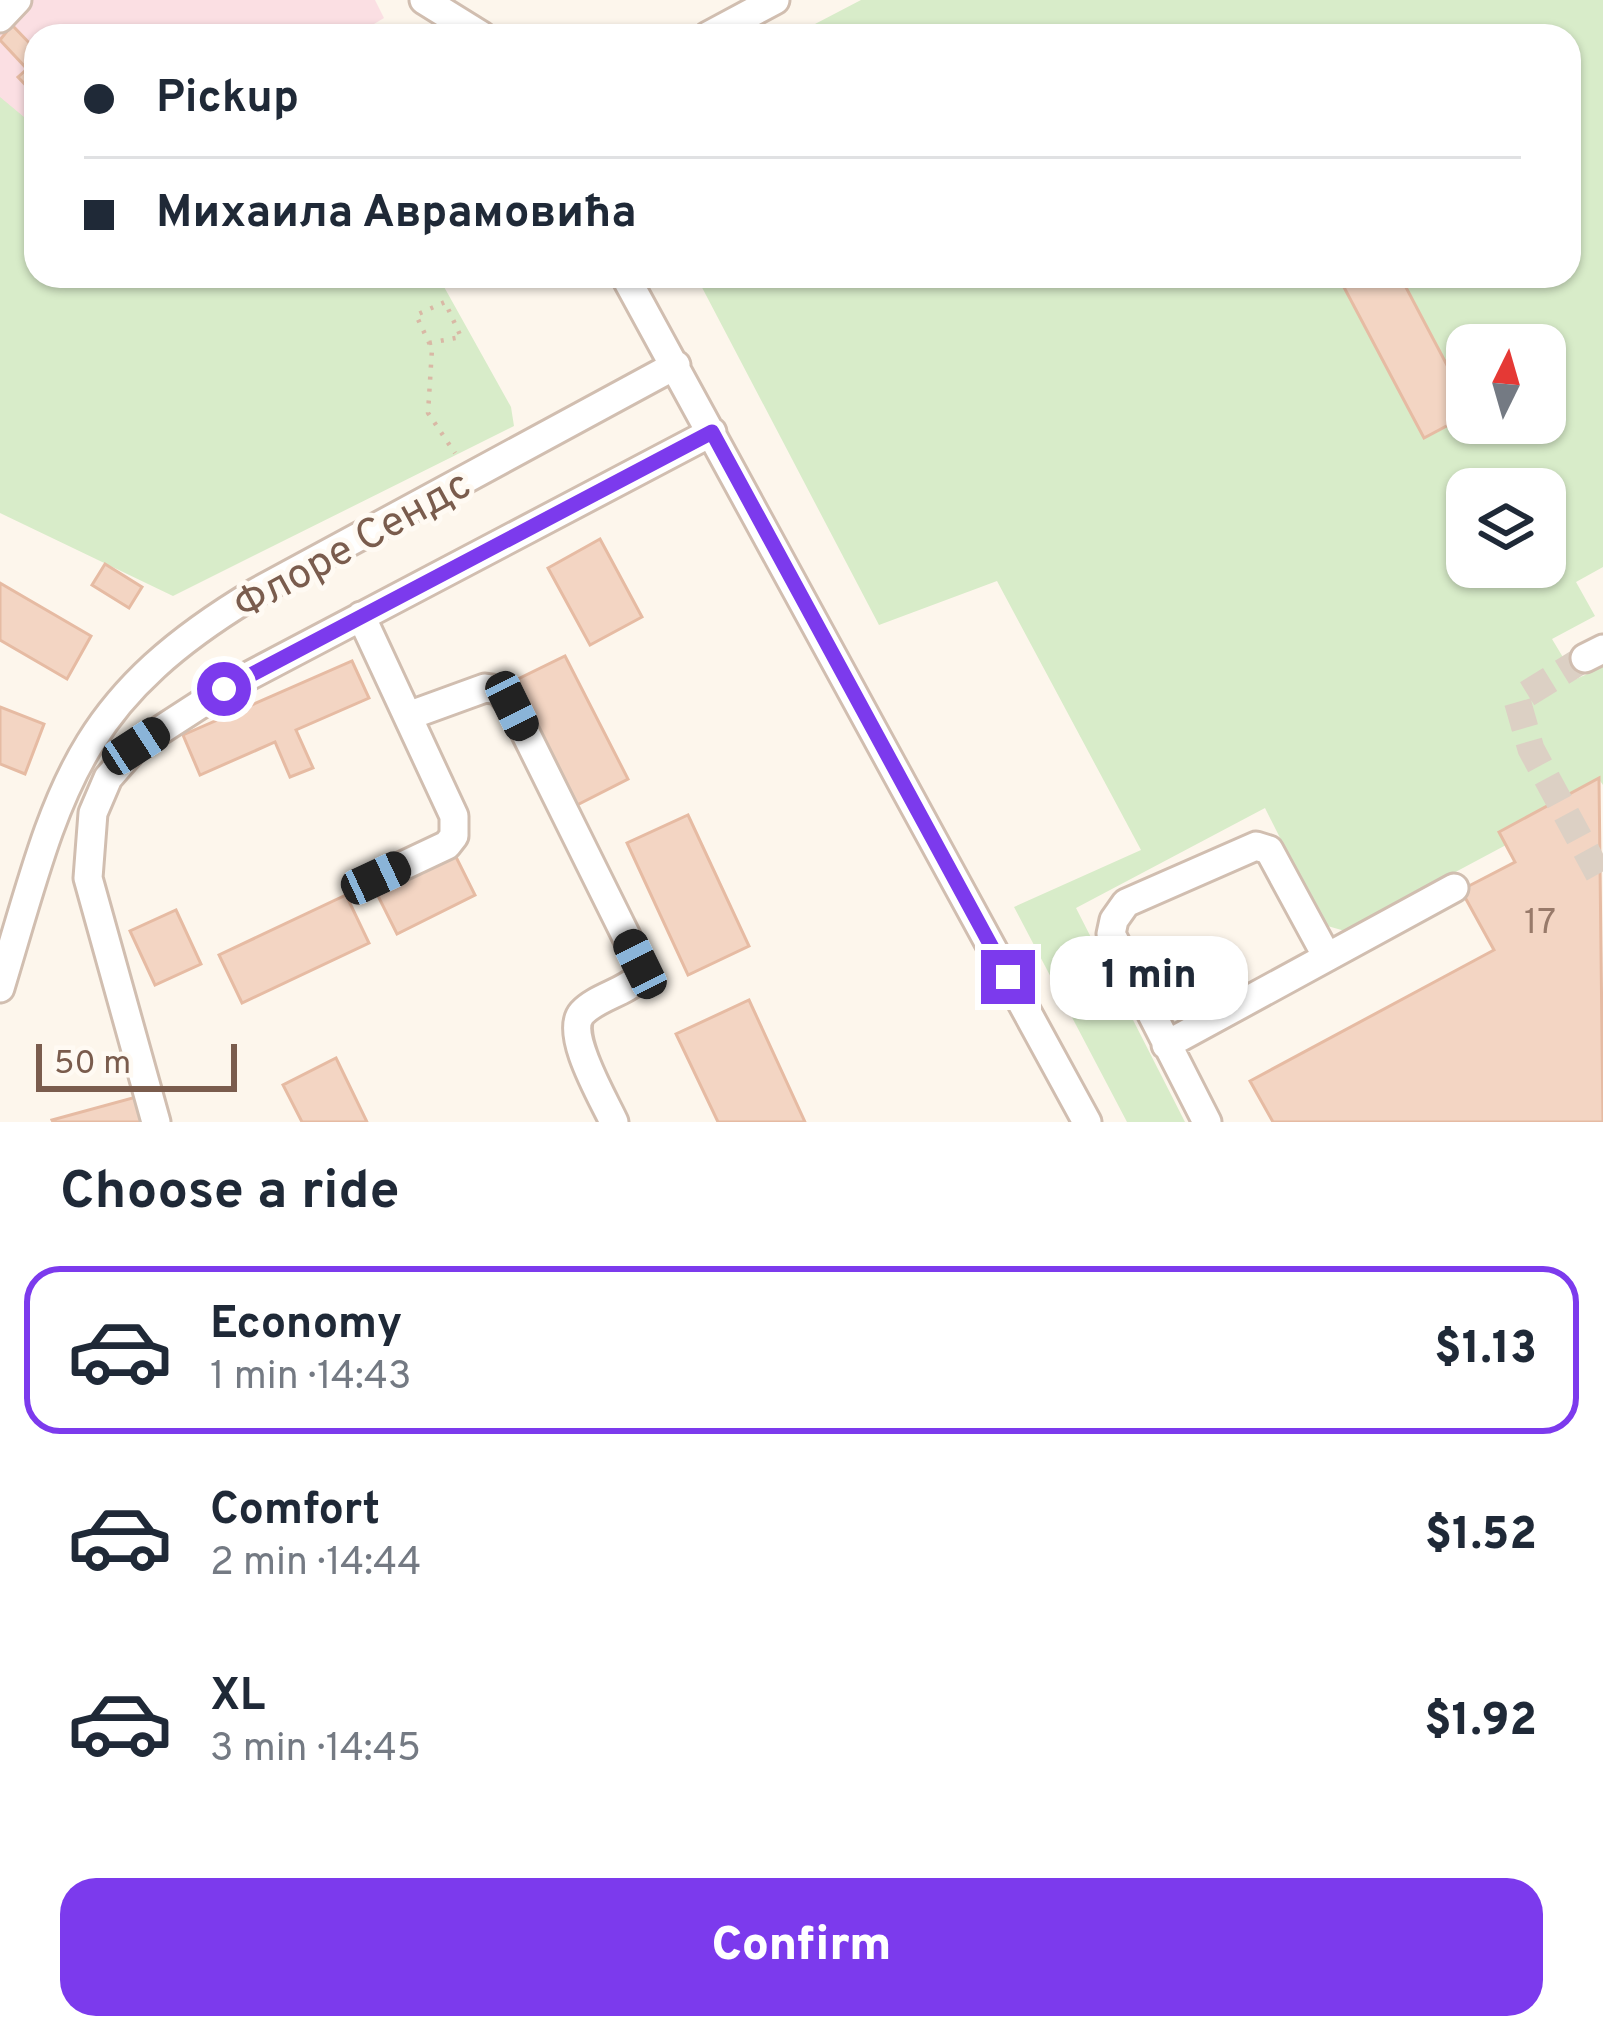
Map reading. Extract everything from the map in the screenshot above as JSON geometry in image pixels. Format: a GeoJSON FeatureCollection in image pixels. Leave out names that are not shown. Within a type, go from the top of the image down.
{"type":"FeatureCollection","features":[{"type":"Feature","properties":{"kind":"street"},"geometry":{"type":"LineString","coordinates":[[0,18],[17,0]]}},
{"type":"Feature","properties":{"kind":"street"},"geometry":{"type":"LineString","coordinates":[[424,0],[463,24]]}},
{"type":"Feature","properties":{"kind":"street"},"geometry":{"type":"LineString","coordinates":[[730,24],[775,0]]}},
{"type":"Feature","properties":{"kind":"street"},"geometry":{"type":"LineString","coordinates":[[632,288],[1088,1122]]}},
{"type":"Feature","properties":{"kind":"street","name":"Флоре Сендс"},"geometry":{"type":"LineString","coordinates":[[1,978],[64,787],[83,747],[135,680],[204,624],[676,365]]}},
{"type":"Feature","properties":{"kind":"street"},"geometry":{"type":"LineString","coordinates":[[156,1122],[88,878],[93,813],[108,778],[136,746],[224,689],[712,432]]}},
{"type":"Feature","properties":{"kind":"street"},"geometry":{"type":"LineString","coordinates":[[361,616],[454,816],[454,836],[447,845],[376,878]]}},
{"type":"Feature","properties":{"kind":"street"},"geometry":{"type":"LineString","coordinates":[[408,716],[485,688],[499,690],[512,706],[640,964],[640,977],[628,989],[583,1012],[578,1023],[578,1042],[614,1122]]}},
{"type":"Feature","properties":{"kind":"street"},"geometry":{"type":"LineString","coordinates":[[1207,1122],[1111,934],[1126,903],[1256,846],[1268,850],[1327,957]]}},
{"type":"Feature","properties":{"kind":"street"},"geometry":{"type":"LineString","coordinates":[[1166,1045],[1454,888]]}},
{"type":"Feature","properties":{"kind":"path"},"geometry":{"type":"LineString","coordinates":[[429,343],[461,337],[445,302],[416,315],[429,343],[428,413],[471,478]]}},
{"type":"Feature","properties":{"kind":"shaded area"},"geometry":{"type":"Polygon","coordinates":[[[0,0],[375,0],[384,18],[374,24],[24,24],[24,281],[0,300],[0,0]]]}},
{"type":"Feature","properties":{"kind":"green space"},"geometry":{"type":"Polygon","coordinates":[[[861,0],[1603,0],[1603,567],[1576,582],[1595,616],[1552,639],[1576,679],[1603,667],[1603,785],[1598,778],[1500,831],[1506,845],[1345,931],[1324,925],[1265,808],[1076,908],[1185,1122],[1127,1122],[1014,907],[1141,850],[997,581],[879,625],[702,288],[1581,288],[1581,24],[815,24],[861,0]]]}},
{"type":"Feature","properties":{"kind":"green space"},"geometry":{"type":"Polygon","coordinates":[[[0,97],[24,117],[24,288],[445,288],[511,407],[514,426],[173,596],[0,513],[0,97]]]}},
{"type":"Feature","properties":{"kind":"building"},"geometry":{"type":"Polygon","coordinates":[[[12,25],[24,38],[24,66],[0,40],[12,25]]]}},
{"type":"Feature","properties":{"kind":"building"},"geometry":{"type":"Polygon","coordinates":[[[1344,288],[1406,288],[1446,363],[1446,426],[1424,438],[1344,288]]]}},
{"type":"Feature","properties":{"kind":"building"},"geometry":{"type":"Polygon","coordinates":[[[600,539],[642,617],[590,645],[548,568],[600,539]]]}},
{"type":"Feature","properties":{"kind":"building"},"geometry":{"type":"Polygon","coordinates":[[[105,564],[142,587],[129,608],[92,585],[105,564]]]}},
{"type":"Feature","properties":{"kind":"building"},"geometry":{"type":"Polygon","coordinates":[[[0,583],[91,636],[67,679],[0,640],[0,583]]]}},
{"type":"Feature","properties":{"kind":"building"},"geometry":{"type":"Polygon","coordinates":[[[565,656],[628,779],[577,805],[514,681],[565,656]]]}},
{"type":"Feature","properties":{"kind":"building"},"geometry":{"type":"Polygon","coordinates":[[[352,661],[369,698],[296,730],[313,768],[290,777],[275,742],[200,775],[183,735],[352,661]]]}},
{"type":"Feature","properties":{"kind":"building"},"geometry":{"type":"Polygon","coordinates":[[[0,707],[44,724],[25,774],[0,764],[0,707]]]}},
{"type":"Feature","properties":{"kind":"building"},"geometry":{"type":"Polygon","coordinates":[[[1599,778],[1603,1122],[1273,1122],[1250,1081],[1494,950],[1461,890],[1515,862],[1499,832],[1599,778]]]}},
{"type":"Feature","properties":{"kind":"building"},"geometry":{"type":"Polygon","coordinates":[[[688,815],[749,946],[688,975],[627,843],[688,815]]]}},
{"type":"Feature","properties":{"kind":"building"},"geometry":{"type":"Polygon","coordinates":[[[453,851],[475,895],[397,934],[375,890],[453,851]]]}},
{"type":"Feature","properties":{"kind":"building"},"geometry":{"type":"Polygon","coordinates":[[[346,895],[369,943],[242,1003],[219,955],[346,895]]]}},
{"type":"Feature","properties":{"kind":"building"},"geometry":{"type":"Polygon","coordinates":[[[176,910],[201,964],[155,985],[130,931],[176,910]]]}},
{"type":"Feature","properties":{"kind":"building"},"geometry":{"type":"Polygon","coordinates":[[[749,1000],[805,1122],[718,1122],[676,1034],[749,1000]]]}},
{"type":"Feature","properties":{"kind":"building"},"geometry":{"type":"Polygon","coordinates":[[[336,1058],[367,1122],[302,1122],[283,1085],[336,1058]]]}},
{"type":"Feature","properties":{"kind":"building"},"geometry":{"type":"Polygon","coordinates":[[[136,1097],[143,1122],[52,1120],[136,1097]]]}},
{"type":"Feature","properties":{"kind":"tunnel"},"geometry":{"type":"LineString","coordinates":[[1585,658],[1517,700],[1531,749],[1603,882]]}},
{"type":"Feature","properties":{"kind":"route"},"geometry":{"type":"LineString","coordinates":[[224,689],[712,432],[1008,977]]}}]}
